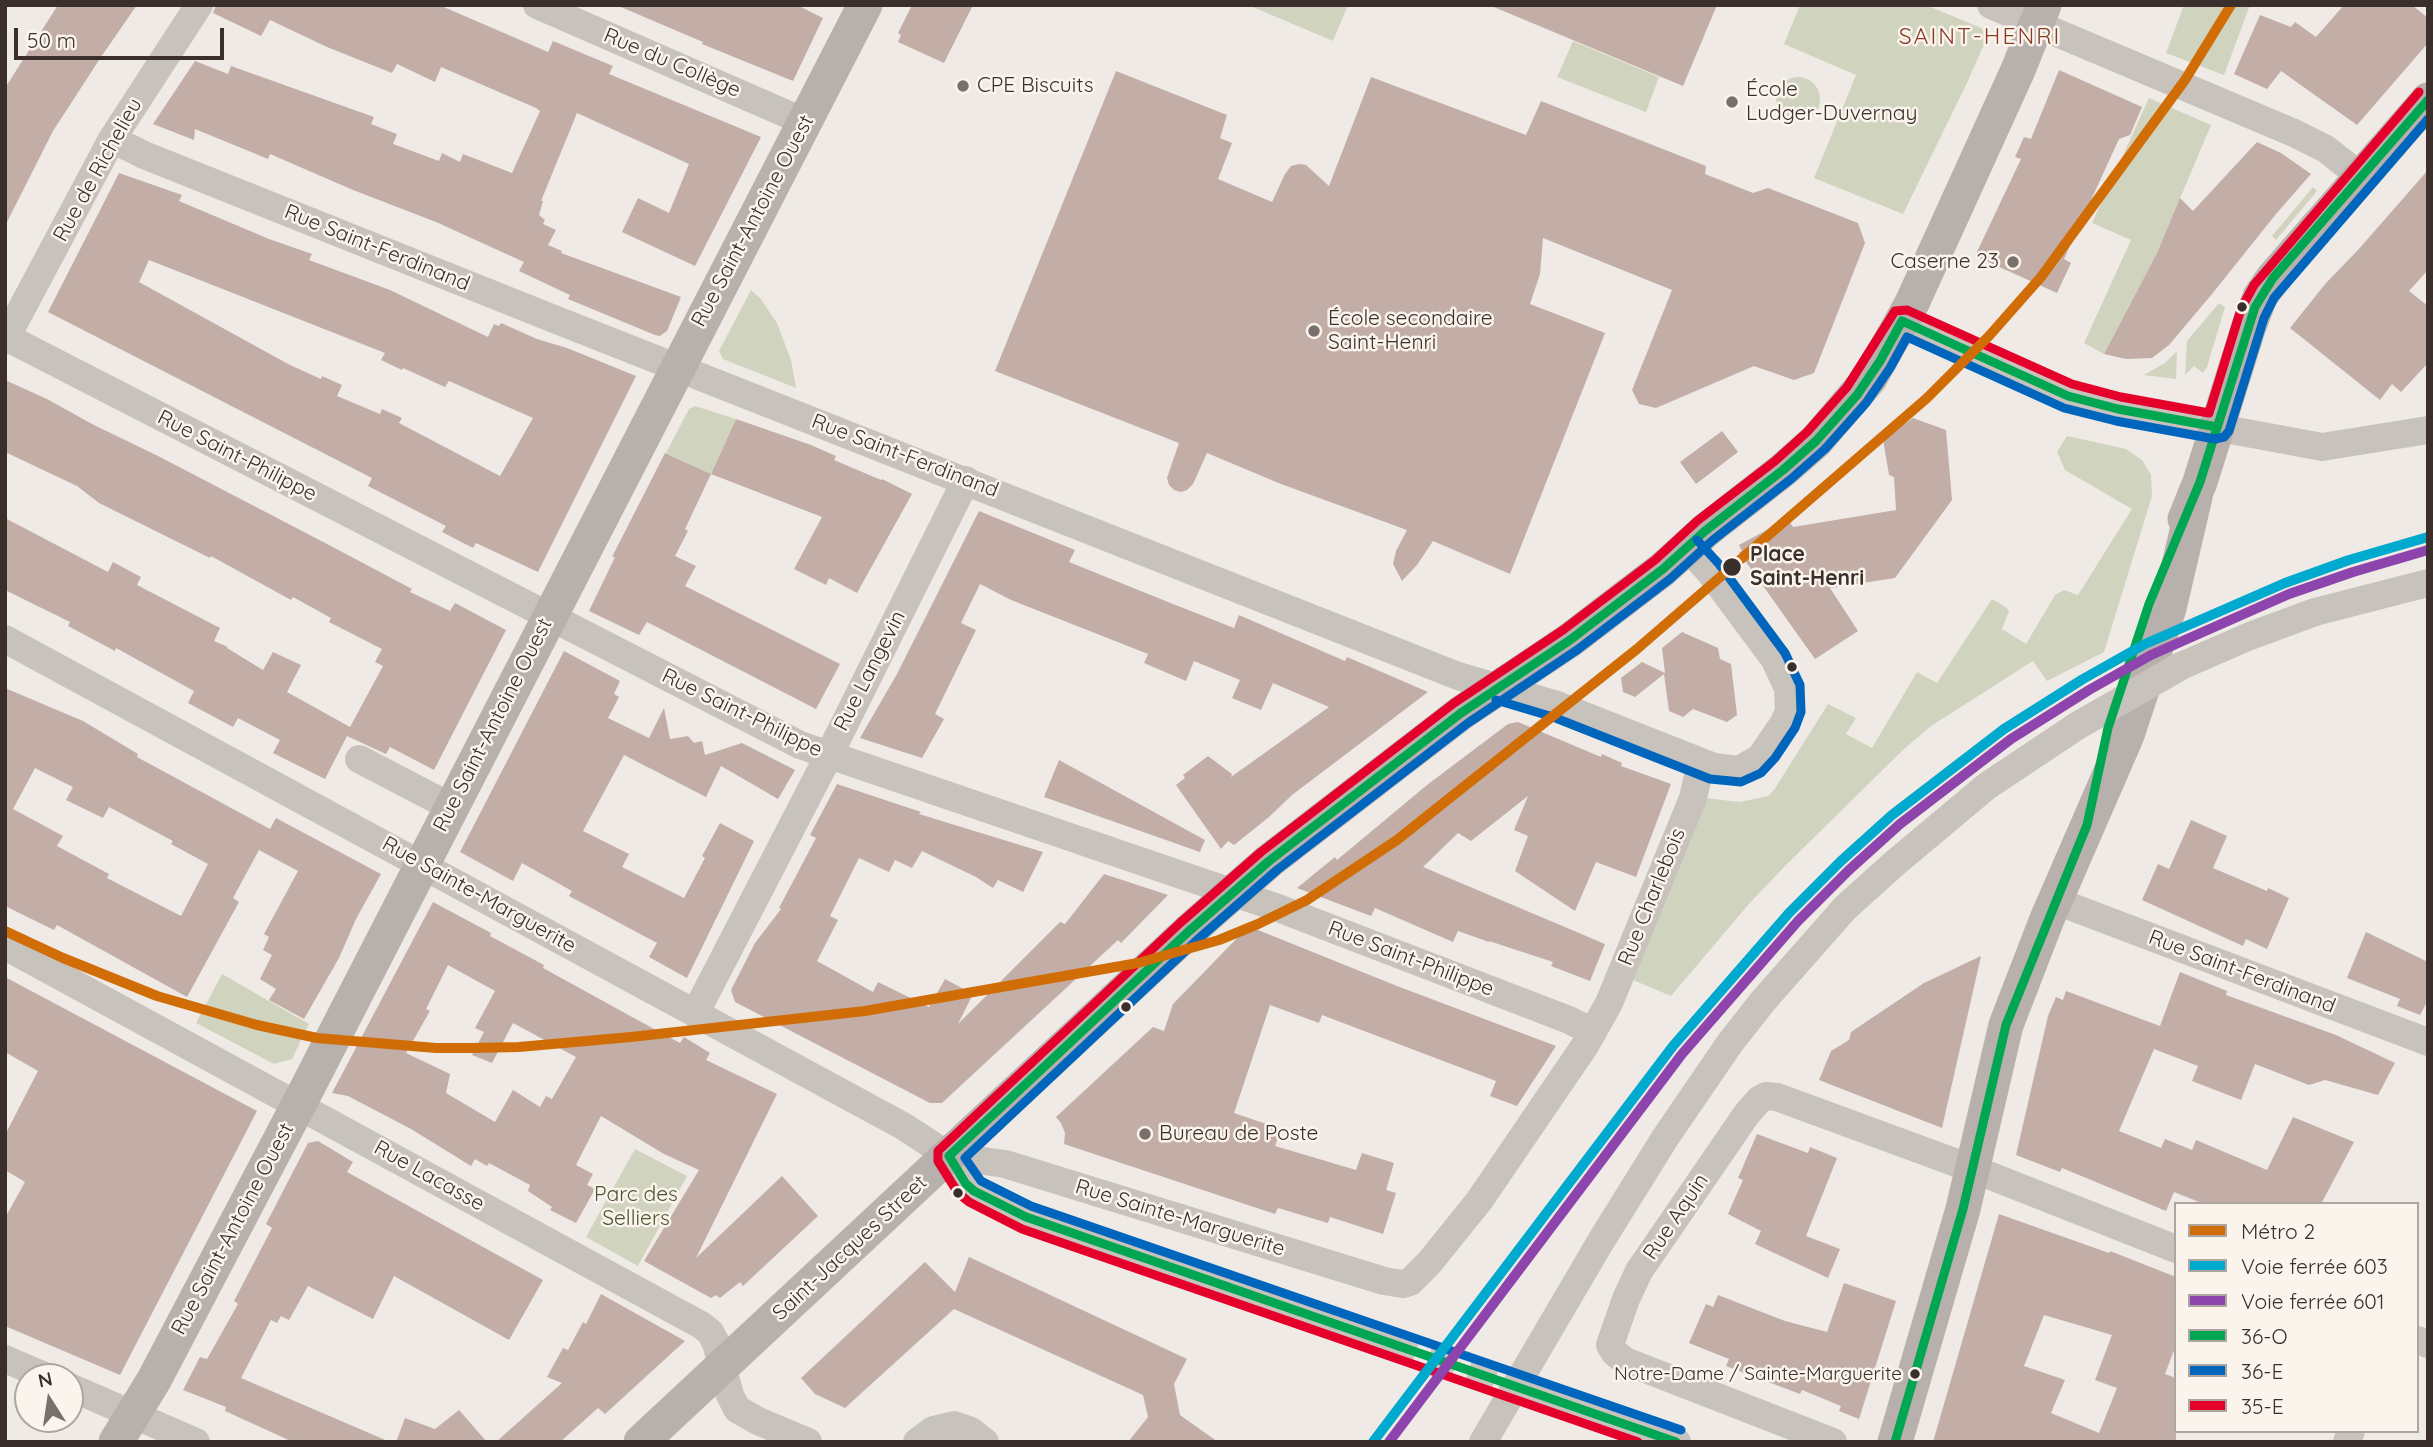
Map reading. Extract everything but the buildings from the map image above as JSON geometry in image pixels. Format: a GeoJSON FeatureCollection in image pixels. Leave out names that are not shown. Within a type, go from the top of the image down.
{"type":"FeatureCollection","features":[{"type":"Feature","properties":{"kind":"main road","name":"Rue Saint-Antoine Ouest"},"geometry":{"type":"LineString","coordinates":[[125,1428],[299,1104],[865,5]]}},
{"type":"Feature","properties":{"kind":"main road","name":"Saint-Jacques Street"},"geometry":{"type":"LineString","coordinates":[[641,1442],[1232,893],[1461,713],[1570,640],[1663,569],[1705,531],[1783,470],[1829,427],[1870,378],[1902,321],[1949,225],[2040,15]]}},
{"type":"Feature","properties":{"kind":"main road"},"geometry":{"type":"LineString","coordinates":[[1895,1442],[1945,1273],[2006,1025],[2087,825],[2127,735],[2165,619],[2195,497],[2260,297],[2273,278],[2428,100]]}},
{"type":"Feature","properties":{"kind":"street","name":"Rue de Richelieu"},"geometry":{"type":"LineString","coordinates":[[6,339],[112,139],[199,5]]}},
{"type":"Feature","properties":{"kind":"street","name":"Rue du Collège"},"geometry":{"type":"LineString","coordinates":[[537,5],[806,122]]}},
{"type":"Feature","properties":{"kind":"street"},"geometry":{"type":"LineString","coordinates":[[1991,5],[2040,15],[2326,149],[2360,176]]}},
{"type":"Feature","properties":{"kind":"street","name":"Rue Saint-Ferdinand"},"geometry":{"type":"LineString","coordinates":[[112,139],[170,165],[678,368],[1458,676],[1557,705],[1701,763]]}},
{"type":"Feature","properties":{"kind":"street"},"geometry":{"type":"LineString","coordinates":[[1902,321],[2068,396],[2118,409],[2322,447],[2428,430]]}},
{"type":"Feature","properties":{"kind":"street","name":"Rue Saint-Philippe"},"geometry":{"type":"LineString","coordinates":[[6,339],[800,745],[1367,941],[1569,1020],[1593,1032]]}},
{"type":"Feature","properties":{"kind":"street","name":"Rue Langevin"},"geometry":{"type":"LineString","coordinates":[[696,1012],[966,480]]}},
{"type":"Feature","properties":{"kind":"street"},"geometry":{"type":"LineString","coordinates":[[1688,548],[1775,660],[1785,678],[1790,699],[1784,723],[1754,763],[1739,770],[1701,763]]}},
{"type":"Feature","properties":{"kind":"street"},"geometry":{"type":"LineString","coordinates":[[1483,1442],[1644,1171],[1730,1043],[1763,1001],[1845,908],[1987,786],[2077,726],[2181,666],[2250,636],[2341,604],[2428,583]]}},
{"type":"Feature","properties":{"kind":"street","name":"Rue Sainte-Marguerite"},"geometry":{"type":"LineString","coordinates":[[5,639],[696,1012],[903,1126],[949,1156],[1005,1164],[1384,1281],[1403,1284],[1410,1282]]}},
{"type":"Feature","properties":{"kind":"street"},"geometry":{"type":"LineString","coordinates":[[359,759],[451,807]]}},
{"type":"Feature","properties":{"kind":"street","name":"Rue Charlebois"},"geometry":{"type":"LineString","coordinates":[[1410,1282],[1429,1263],[1479,1201],[1593,1032],[1609,1003],[1693,797],[1701,763]]}},
{"type":"Feature","properties":{"kind":"street","name":"Rue Saint-Ferdinand"},"geometry":{"type":"LineString","coordinates":[[2056,901],[2428,1042]]}},
{"type":"Feature","properties":{"kind":"street","name":"Rue Lacasse"},"geometry":{"type":"LineString","coordinates":[[5,946],[701,1325],[713,1338],[732,1403],[737,1409],[808,1442]]}},
{"type":"Feature","properties":{"kind":"street","name":"Rue Aquin"},"geometry":{"type":"LineString","coordinates":[[1833,1442],[1625,1361],[1612,1349],[1611,1337],[1639,1272],[1746,1115],[1763,1098],[1777,1097],[1972,1169]]}},
{"type":"Feature","properties":{"kind":"street","name":"Rue Sainte-Marguerite"},"geometry":{"type":"LineString","coordinates":[[949,1156],[966,1184],[987,1199],[1016,1213],[1389,1344]]}},
{"type":"Feature","properties":{"kind":"street"},"geometry":{"type":"LineString","coordinates":[[1972,1169],[2174,1248]]}},
{"type":"Feature","properties":{"kind":"street"},"geometry":{"type":"LineString","coordinates":[[1541,1395],[1677,1442]]}},
{"type":"Feature","properties":{"kind":"street"},"geometry":{"type":"LineString","coordinates":[[84,1397],[125,1428],[196,1442]]}},
{"type":"Feature","properties":{"kind":"street"},"geometry":{"type":"LineString","coordinates":[[917,1442],[933,1430],[954,1425],[971,1431],[985,1442]]}},
{"type":"Feature","properties":{"kind":"green space"},"geometry":{"type":"Polygon","coordinates":[[[1248,5],[1348,5],[1333,41],[1248,5]]]}},
{"type":"Feature","properties":{"kind":"green space"},"geometry":{"type":"Polygon","coordinates":[[[1800,5],[1926,5],[1981,28],[1986,33],[1986,40],[1966,85],[1903,214],[1814,178],[1856,75],[1784,44],[1800,5]]]}},
{"type":"Feature","properties":{"kind":"green space"},"geometry":{"type":"Polygon","coordinates":[[[2184,5],[2250,5],[2224,75],[2166,53],[2184,5]]]}},
{"type":"Feature","properties":{"kind":"green space"},"geometry":{"type":"Polygon","coordinates":[[[1573,41],[1659,77],[1646,112],[1557,77],[1573,41]]]}},
{"type":"Feature","properties":{"kind":"green space"},"geometry":{"type":"Polygon","coordinates":[[[1798,77],[1807,78],[1814,83],[1819,90],[1819,108],[1814,115],[1807,120],[1798,121],[1789,120],[1782,115],[1777,108],[1776,99],[1777,90],[1782,83],[1789,78],[1798,77]]]}},
{"type":"Feature","properties":{"kind":"green space"},"geometry":{"type":"Polygon","coordinates":[[[2149,98],[2211,125],[2157,253],[2104,354],[2084,343],[2131,240],[2092,223],[2149,98]]]}},
{"type":"Feature","properties":{"kind":"green space"},"geometry":{"type":"Polygon","coordinates":[[[2313,187],[2317,191],[2276,240],[2272,236],[2313,187]]]}},
{"type":"Feature","properties":{"kind":"green space"},"geometry":{"type":"Polygon","coordinates":[[[751,290],[760,298],[777,323],[791,360],[796,388],[723,359],[719,351],[751,290]]]}},
{"type":"Feature","properties":{"kind":"green space"},"geometry":{"type":"Polygon","coordinates":[[[2219,303],[2225,307],[2207,367],[2203,373],[2194,366],[2185,375],[2187,341],[2219,303]]]}},
{"type":"Feature","properties":{"kind":"green space"},"geometry":{"type":"Polygon","coordinates":[[[2177,351],[2176,379],[2144,375],[2165,363],[2177,351]]]}},
{"type":"Feature","properties":{"kind":"green space"},"geometry":{"type":"Polygon","coordinates":[[[695,406],[736,419],[711,474],[666,453],[689,409],[695,406]]]}},
{"type":"Feature","properties":{"kind":"green space"},"geometry":{"type":"Polygon","coordinates":[[[2067,436],[2126,449],[2142,460],[2151,475],[2152,496],[2104,652],[2047,681],[2033,661],[1931,726],[1785,866],[1748,905],[1671,996],[1633,980],[1705,798],[1740,802],[1768,796],[1828,704],[1856,718],[1846,734],[1872,748],[1917,672],[1937,683],[1992,599],[2009,611],[2002,629],[2026,644],[2055,595],[2064,590],[2078,595],[2132,509],[2065,470],[2057,452],[2067,436]]]}},
{"type":"Feature","properties":{"kind":"green space"},"geometry":{"type":"Polygon","coordinates":[[[222,974],[309,1024],[292,1059],[274,1064],[196,1023],[222,974]]]}},
{"type":"Feature","properties":{"kind":"green space","name":"Parc des Selliers"},"geometry":{"type":"Polygon","coordinates":[[[635,1149],[687,1176],[638,1266],[586,1237],[635,1149]]]}},
{"type":"Feature","properties":{"kind":"tunnel"},"geometry":{"type":"LineString","coordinates":[[1389,1344],[1538,1394]]}},
{"type":"Feature","properties":{"kind":"metro line","name":"2"},"geometry":{"type":"LineString","coordinates":[[5,931],[157,996],[257,1025],[317,1038],[436,1048],[472,1048],[519,1047],[631,1037],[865,1011],[1138,963],[1219,940],[1258,924],[1307,900],[1397,840],[1637,649],[1927,398],[1989,336],[2041,277],[2185,80],[2231,5]]}},
{"type":"Feature","properties":{"kind":"rail line","name":"603"},"geometry":{"type":"LineString","coordinates":[[1373,1442],[1673,1046],[1789,913],[1892,815],[2004,729],[2145,644],[2285,583],[2349,560],[2428,537]]}},
{"type":"Feature","properties":{"kind":"rail line","name":"601"},"geometry":{"type":"LineString","coordinates":[[1389,1442],[1682,1054],[1798,921],[1900,824],[2011,739],[2151,655],[2289,594],[2428,550]]}},
{"type":"Feature","properties":{"kind":"transit line","name":"35-E"},"geometry":{"type":"LineString","coordinates":[[1638,1442],[1022,1229],[969,1202],[958,1193],[938,1161],[938,1151],[1180,923],[1261,852],[1454,703],[1563,630],[1655,560],[1697,521],[1775,461],[1807,432],[1847,387],[1895,311],[1907,310],[2072,384],[2121,397],[2209,413],[2241,309],[2254,285],[2419,92]]}},
{"type":"Feature","properties":{"kind":"transit line","name":"36-O"},"geometry":{"type":"LineString","coordinates":[[1895,1442],[1963,1209],[2006,1025],[2087,825],[2108,728],[2149,604],[2200,482],[2255,307],[2273,278],[2428,100]]}},
{"type":"Feature","properties":{"kind":"transit line","name":"36-E"},"geometry":{"type":"LineString","coordinates":[[1681,1430],[1031,1206],[981,1181],[965,1158],[1196,941],[1277,870],[1468,723],[1577,650],[1670,579],[1713,540],[1791,479],[1825,449],[1866,403],[1907,337],[2064,408],[2116,421],[2215,439],[2224,437],[2229,431],[2264,318],[2274,298],[2428,119]]}},
{"type":"Feature","properties":{"kind":"transit line","name":"36-O"},"geometry":{"type":"LineString","coordinates":[[1676,1442],[1026,1217],[974,1191],[966,1184],[949,1156],[1188,932],[1269,861],[1461,713],[1570,640],[1663,569],[1705,531],[1783,470],[1816,441],[1857,395],[1902,321],[2068,396],[2118,409],[2217,427]]}},
{"type":"Feature","properties":{"kind":"transit line","name":"36-E"},"geometry":{"type":"LineString","coordinates":[[1496,700],[1553,717],[1710,779],[1741,782],[1761,773],[1775,758],[1795,728],[1801,712],[1800,685],[1785,653],[1719,564],[1697,540]]}},
{"type":"Feature","properties":{"kind":"place","name":"CPE Biscuits"},"geometry":{"type":"Point","coordinates":[963,86]}},
{"type":"Feature","properties":{"kind":"place","name":"École Ludger-Duvernay"},"geometry":{"type":"Point","coordinates":[1732,102]}},
{"type":"Feature","properties":{"kind":"place","name":"Caserne 23"},"geometry":{"type":"Point","coordinates":[2013,262]}},
{"type":"Feature","properties":{"kind":"place","name":"École secondaire Saint-Henri"},"geometry":{"type":"Point","coordinates":[1314,331]}},
{"type":"Feature","properties":{"kind":"place","name":"Place Saint-Henri"},"geometry":{"type":"Point","coordinates":[1732,567]}},
{"type":"Feature","properties":{"kind":"place","name":"Bureau de Poste"},"geometry":{"type":"Point","coordinates":[1145,1134]}},
{"type":"Feature","properties":{"kind":"place","name":"Notre-Dame / Sainte-Marguerite"},"geometry":{"type":"Point","coordinates":[1915,1374]}},
{"type":"Feature","properties":{"kind":"district","name":"SAINT-HENRI"},"geometry":{"type":"Point","coordinates":[1980,37]}}]}
